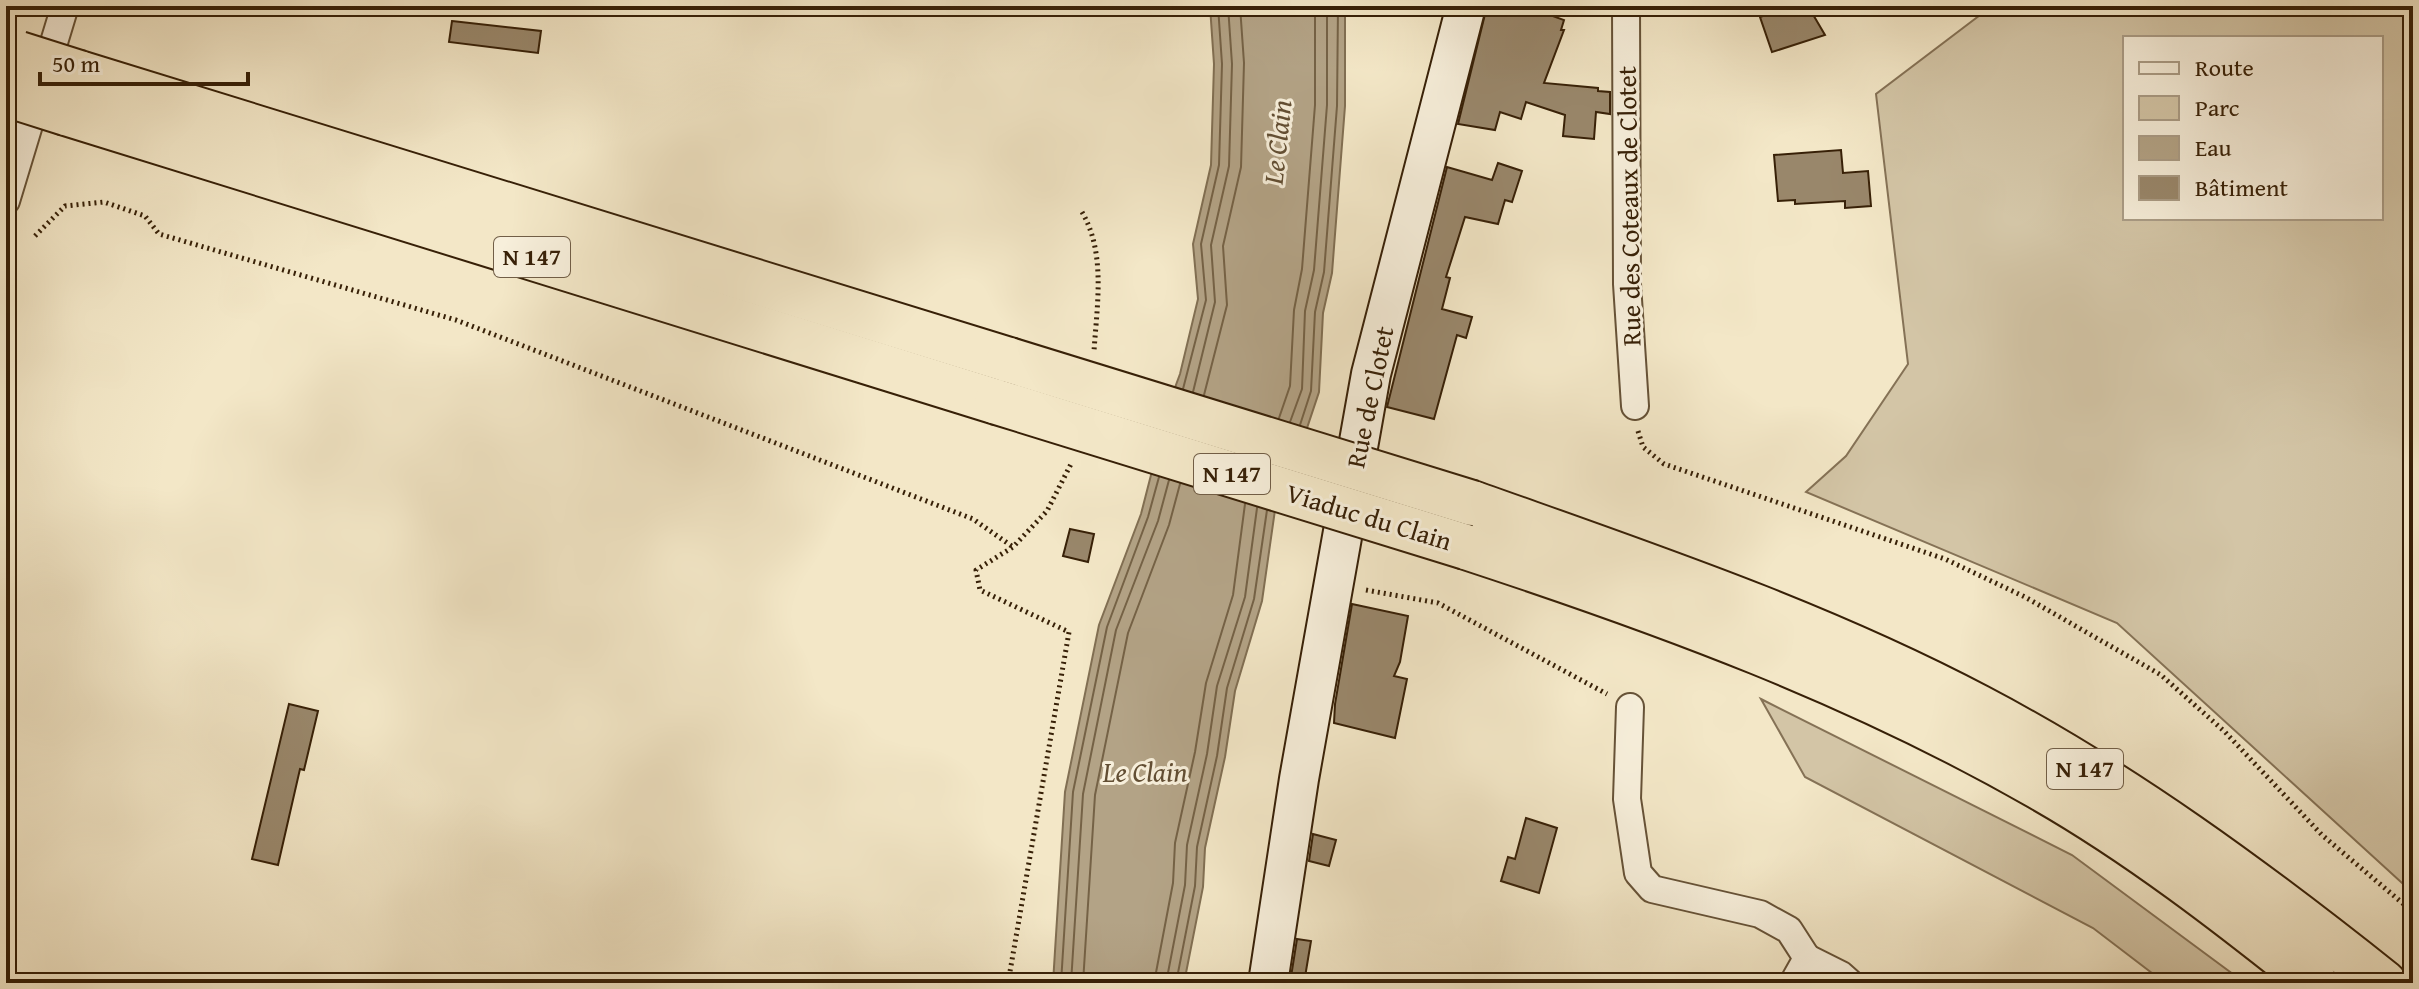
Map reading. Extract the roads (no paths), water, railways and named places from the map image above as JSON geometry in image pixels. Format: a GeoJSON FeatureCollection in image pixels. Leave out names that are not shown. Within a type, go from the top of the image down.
{"type":"FeatureCollection","features":[{"type":"Feature","properties":{"kind":"highway","name":"N 147"},"geometry":{"type":"LineString","coordinates":[[10,66],[72,93]]}},
{"type":"Feature","properties":{"kind":"highway","name":"Viaduc du Clain"},"geometry":{"type":"LineString","coordinates":[[72,93],[1009,360],[1472,503],[1779,616],[1913,674],[1980,708],[2135,799],[2297,914],[2384,983]]}},
{"type":"Feature","properties":{"kind":"highway","name":"Viaduc du Clain"},"geometry":{"type":"LineString","coordinates":[[72,93],[997,402],[1466,547],[1607,593],[1689,624],[1900,712],[2042,788],[2125,842],[2315,983]]}},
{"type":"Feature","properties":{"kind":"main road","name":"Rue de Clotet"},"geometry":{"type":"LineString","coordinates":[[1268,983],[1296,802],[1371,374],[1466,6]]}},
{"type":"Feature","properties":{"kind":"street"},"geometry":{"type":"LineString","coordinates":[[6,201],[65,6]]}},
{"type":"Feature","properties":{"kind":"street","name":"Rue des Coteaux de Clotet"},"geometry":{"type":"LineString","coordinates":[[1626,6],[1627,284],[1635,406]]}},
{"type":"Feature","properties":{"kind":"street"},"geometry":{"type":"LineString","coordinates":[[1630,707],[1627,799],[1638,873],[1652,889],[1760,914],[1789,930],[1807,958],[1850,983]]}},
{"type":"Feature","properties":{"kind":"street"},"geometry":{"type":"LineString","coordinates":[[1793,983],[1807,958]]}},
{"type":"Feature","properties":{"kind":"water","name":"Le Clain"},"geometry":{"type":"Polygon","coordinates":[[[1210,6],[1345,6],[1345,106],[1332,273],[1323,313],[1319,392],[1292,473],[1276,503],[1262,601],[1235,691],[1225,757],[1205,848],[1203,887],[1184,983],[1053,983],[1065,792],[1099,625],[1141,514],[1198,299],[1193,244],[1211,165],[1214,64],[1210,6]]]}}]}
